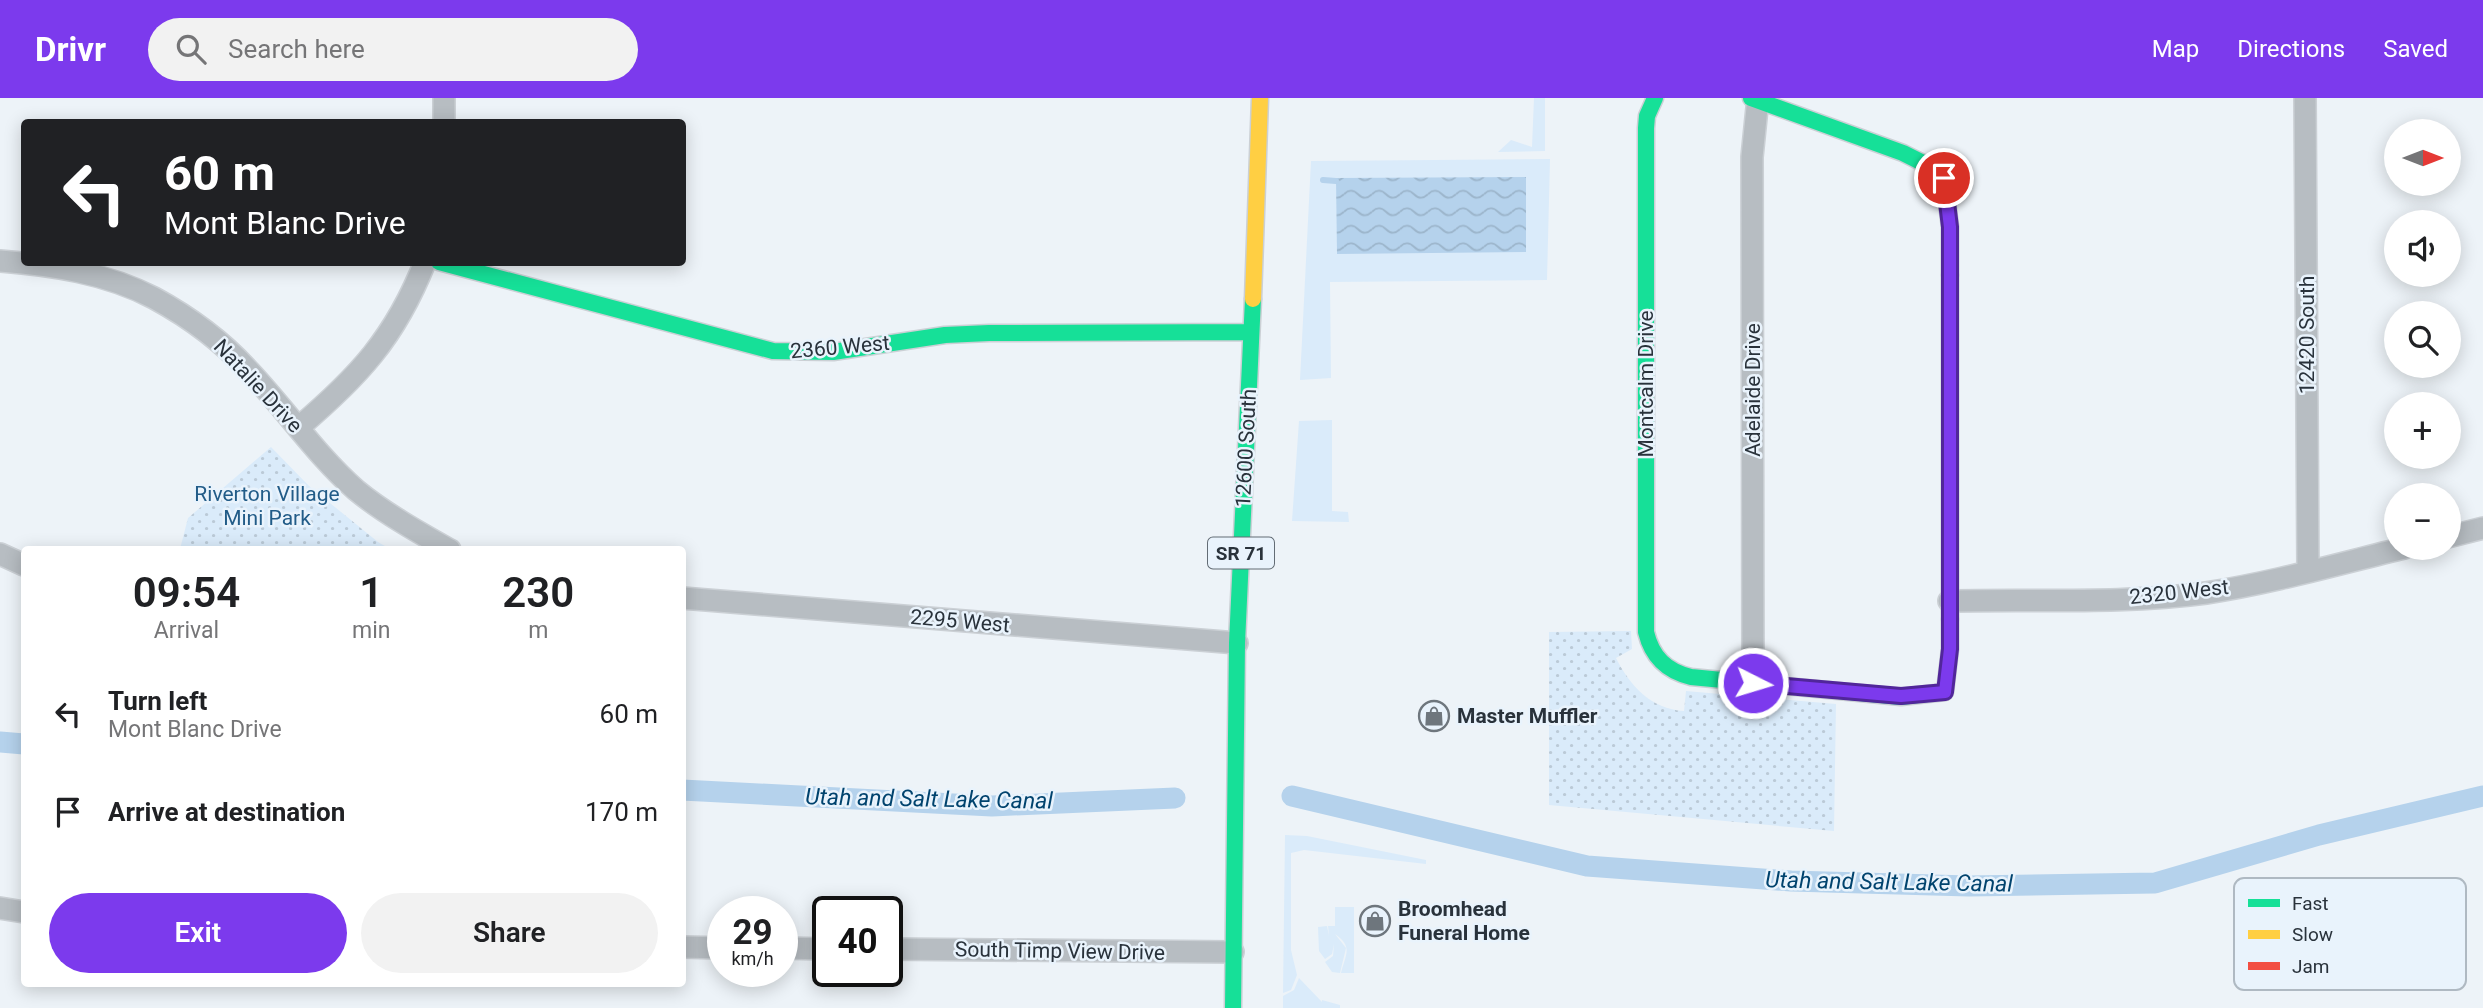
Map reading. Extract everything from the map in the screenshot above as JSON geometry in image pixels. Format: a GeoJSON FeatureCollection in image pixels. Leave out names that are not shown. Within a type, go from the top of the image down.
{"type":"FeatureCollection","features":[{"type":"Feature","properties":{"kind":"street"},"geometry":{"type":"LineString","coordinates":[[443,119],[444,98]]}},
{"type":"Feature","properties":{"kind":"street","name":"12600 South"},"geometry":{"type":"LineString","coordinates":[[1233,1008],[1237,643],[1260,98]]}},
{"type":"Feature","properties":{"kind":"street","name":"Montcalm Drive"},"geometry":{"type":"LineString","coordinates":[[1655,98],[1647,116],[1646,128],[1646,632],[1652,651],[1665,667],[1677,674],[1753,683]]}},
{"type":"Feature","properties":{"kind":"street","name":"12420 South"},"geometry":{"type":"LineString","coordinates":[[2305,98],[2308,572]]}},
{"type":"Feature","properties":{"kind":"street"},"geometry":{"type":"LineString","coordinates":[[1753,683],[1901,696],[1945,692],[1950,649],[1950,227],[1944,178],[1927,165],[1903,153],[1755,99]]}},
{"type":"Feature","properties":{"kind":"street","name":"Adelaide Drive"},"geometry":{"type":"LineString","coordinates":[[1753,683],[1752,157],[1755,99]]}},
{"type":"Feature","properties":{"kind":"street","name":"Natalie Drive"},"geometry":{"type":"LineString","coordinates":[[0,261],[21,263]]}},
{"type":"Feature","properties":{"kind":"street","name":"Natalie Drive"},"geometry":{"type":"LineString","coordinates":[[49,266],[82,272],[152,297],[182,314],[250,371],[298,428],[357,490],[444,546]]}},
{"type":"Feature","properties":{"kind":"street"},"geometry":{"type":"LineString","coordinates":[[298,428],[339,393],[376,353],[406,306],[423,266]]}},
{"type":"Feature","properties":{"kind":"street","name":"2360 West"},"geometry":{"type":"LineString","coordinates":[[454,266],[773,351],[832,352],[945,335],[989,333],[1251,332]]}},
{"type":"Feature","properties":{"kind":"street"},"geometry":{"type":"LineString","coordinates":[[2461,534],[2483,528]]}},
{"type":"Feature","properties":{"kind":"street","name":"2320 West"},"geometry":{"type":"LineString","coordinates":[[1950,601],[2147,598],[2206,593],[2384,553]]}},
{"type":"Feature","properties":{"kind":"street"},"geometry":{"type":"LineString","coordinates":[[0,554],[21,564]]}},
{"type":"Feature","properties":{"kind":"street","name":"2295 West"},"geometry":{"type":"LineString","coordinates":[[686,598],[1237,643]]}},
{"type":"Feature","properties":{"kind":"street"},"geometry":{"type":"LineString","coordinates":[[0,908],[21,912]]}},
{"type":"Feature","properties":{"kind":"street"},"geometry":{"type":"LineString","coordinates":[[686,947],[707,947]]}},
{"type":"Feature","properties":{"kind":"street","name":"South Timp View Drive"},"geometry":{"type":"LineString","coordinates":[[903,949],[1233,952]]}},
{"type":"Feature","properties":{"kind":"green space"},"geometry":{"type":"Polygon","coordinates":[[[1534,98],[1545,98],[1545,151],[1498,152],[1511,140],[1532,147],[1534,98]]]}},
{"type":"Feature","properties":{"kind":"green space"},"geometry":{"type":"Polygon","coordinates":[[[1550,159],[1547,280],[1330,282],[1331,378],[1300,380],[1311,161],[1550,159]]]}},
{"type":"Feature","properties":{"kind":"green space"},"geometry":{"type":"Polygon","coordinates":[[[1332,420],[1332,511],[1348,512],[1349,522],[1292,521],[1299,421],[1332,420]]]}},
{"type":"Feature","properties":{"kind":"green space","name":"Riverton Village Mini Park"},"geometry":{"type":"Polygon","coordinates":[[[271,447],[309,486],[385,546],[181,546],[188,518],[271,447]]]}},
{"type":"Feature","properties":{"kind":"green space"},"geometry":{"type":"Polygon","coordinates":[[[1631,631],[1632,649],[1616,658],[1635,687],[1661,706],[1684,711],[1686,691],[1836,704],[1834,831],[1549,805],[1549,632],[1631,631]]]}},
{"type":"Feature","properties":{"kind":"green space"},"geometry":{"type":"Polygon","coordinates":[[[1285,835],[1307,836],[1426,860],[1426,864],[1304,850],[1291,853],[1291,950],[1297,975],[1291,990],[1283,993],[1285,835]]]}},
{"type":"Feature","properties":{"kind":"green space"},"geometry":{"type":"Polygon","coordinates":[[[1335,907],[1354,907],[1354,973],[1341,973],[1347,951],[1346,947],[1344,943],[1335,934],[1346,948],[1340,973],[1332,972],[1325,962],[1333,956],[1334,944],[1332,954],[1325,959],[1319,951],[1318,927],[1327,926],[1329,936],[1328,926],[1335,926],[1335,907]]]}},
{"type":"Feature","properties":{"kind":"green space"},"geometry":{"type":"Polygon","coordinates":[[[1299,978],[1322,1002],[1340,1005],[1340,1008],[1283,1008],[1283,996],[1294,990],[1299,978]]]}},
{"type":"Feature","properties":{"kind":"water"},"geometry":{"type":"Polygon","coordinates":[[[1526,177],[1526,252],[1337,254],[1336,178],[1526,177]]]}},
{"type":"Feature","properties":{"kind":"waterway"},"geometry":{"type":"LineString","coordinates":[[1323,180],[1336,181]]}},
{"type":"Feature","properties":{"kind":"waterway","name":"Utah and Salt Lake Canal"},"geometry":{"type":"LineString","coordinates":[[0,742],[21,744]]}},
{"type":"Feature","properties":{"kind":"waterway","name":"Utah and Salt Lake Canal"},"geometry":{"type":"LineString","coordinates":[[686,790],[992,806],[1175,798]]}},
{"type":"Feature","properties":{"kind":"waterway","name":"Utah and Salt Lake Canal"},"geometry":{"type":"LineString","coordinates":[[1292,796],[1587,866],[1791,881],[1969,886],[2155,883],[2319,835],[2483,796]]}},
{"type":"Feature","properties":{"kind":"traffic: fast"},"geometry":{"type":"LineString","coordinates":[[1655,98],[1647,116],[1646,128],[1646,632],[1652,649],[1667,667],[1691,677],[1901,697],[1945,692],[1950,619]]}},
{"type":"Feature","properties":{"kind":"traffic: fast"},"geometry":{"type":"LineString","coordinates":[[1751,98],[1903,153],[1927,165],[1944,178],[1950,227],[1950,275]]}},
{"type":"Feature","properties":{"kind":"traffic: fast"},"geometry":{"type":"LineString","coordinates":[[454,266],[773,351],[833,352],[945,335],[989,333],[1251,332]]}},
{"type":"Feature","properties":{"kind":"traffic: fast"},"geometry":{"type":"LineString","coordinates":[[1233,1008],[1237,643],[1253,299]]}},
{"type":"Feature","properties":{"kind":"traffic: slow"},"geometry":{"type":"LineString","coordinates":[[1253,299],[1260,98]]}},
{"type":"Feature","properties":{"kind":"traffic: jam"},"geometry":{"type":"LineString","coordinates":[[1950,275],[1950,619]]}},
{"type":"Feature","properties":{"kind":"place","name":"Master Muffler"},"geometry":{"type":"Point","coordinates":[1434,716]}},
{"type":"Feature","properties":{"kind":"place","name":"Broomhead Funeral Home"},"geometry":{"type":"Point","coordinates":[1375,921]}},
{"type":"Feature","properties":{"kind":"route"},"geometry":{"type":"LineString","coordinates":[[1753,683],[1901,696],[1927,696],[1945,692],[1950,649],[1950,227],[1944,178]]}}]}
